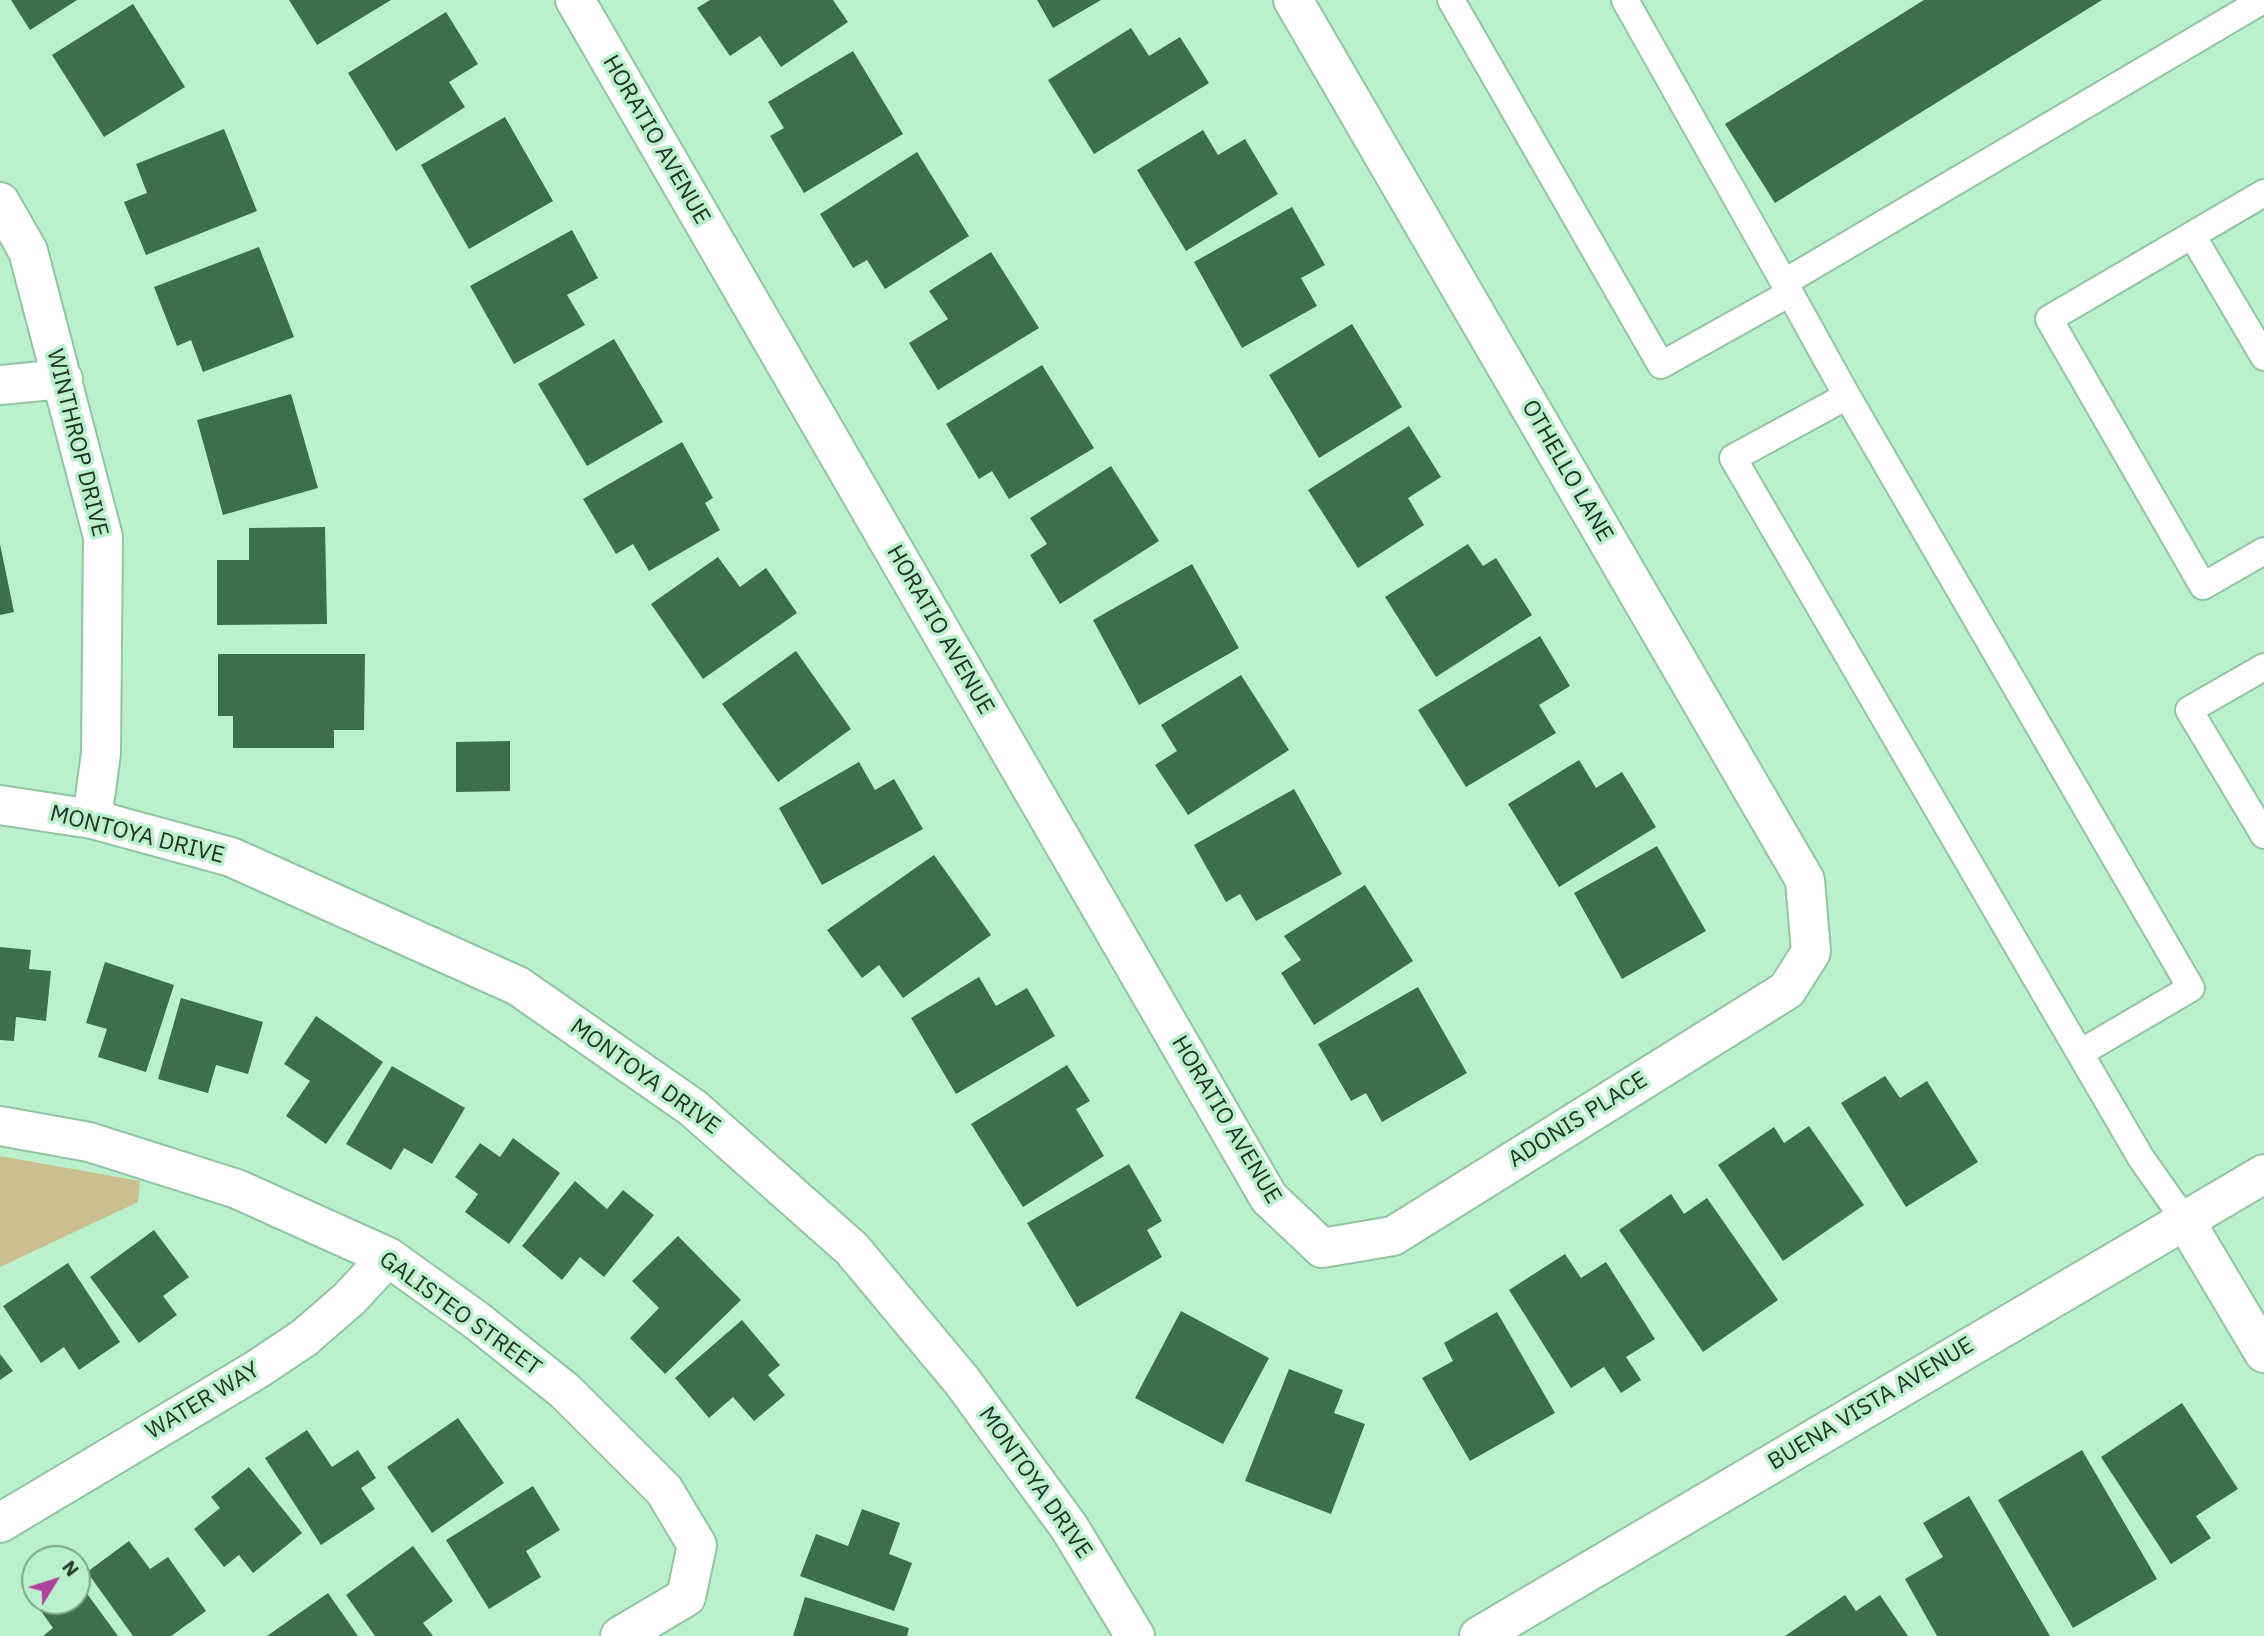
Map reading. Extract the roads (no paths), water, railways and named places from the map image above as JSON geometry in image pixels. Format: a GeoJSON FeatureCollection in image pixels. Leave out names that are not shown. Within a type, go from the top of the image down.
{"type":"FeatureCollection","features":[{"type":"Feature","properties":{"kind":"street","name":"HORATIO AVENUE"},"geometry":{"type":"LineString","coordinates":[[575,0],[1269,1198],[1322,1248]]}},
{"type":"Feature","properties":{"kind":"street","name":"OTHELLO LANE"},"geometry":{"type":"LineString","coordinates":[[1293,0],[1805,880],[1811,953]]}},
{"type":"Feature","properties":{"kind":"street","name":"WINTHROP DRIVE"},"geometry":{"type":"LineString","coordinates":[[0,202],[28,251],[103,537],[101,753],[92,819]]}},
{"type":"Feature","properties":{"kind":"street"},"geometry":{"type":"LineString","coordinates":[[0,385],[63,379]]}},
{"type":"Feature","properties":{"kind":"street","name":"MONTOYA DRIVE"},"geometry":{"type":"LineString","coordinates":[[0,805],[92,819],[230,857],[518,986],[693,1108],[852,1249],[954,1370],[1069,1527],[1135,1636]]}},
{"type":"Feature","properties":{"kind":"street","name":"ADONIS PLACE"},"geometry":{"type":"LineString","coordinates":[[1322,1248],[1393,1236],[1787,990],[1811,953]]}},
{"type":"Feature","properties":{"kind":"street","name":"GALISTEO STREET"},"geometry":{"type":"LineString","coordinates":[[0,1126],[89,1142],[237,1189],[388,1257],[476,1320],[565,1391],[664,1490],[697,1545],[686,1597],[620,1636]]}},
{"type":"Feature","properties":{"kind":"street","name":"BUENA VISTA AVENUE"},"geometry":{"type":"LineString","coordinates":[[1479,1636],[2264,1174]]}},
{"type":"Feature","properties":{"kind":"street"},"geometry":{"type":"LineString","coordinates":[[2184,1219],[2264,1353]]}},
{"type":"Feature","properties":{"kind":"street","name":"WATER WAY"},"geometry":{"type":"LineString","coordinates":[[0,1523],[256,1370],[304,1338],[349,1298],[388,1257]]}},
{"type":"Feature","properties":{"kind":"lane"},"geometry":{"type":"LineString","coordinates":[[1451,0],[1661,365],[2263,0]]}},
{"type":"Feature","properties":{"kind":"lane"},"geometry":{"type":"LineString","coordinates":[[1625,0],[1847,396],[2191,988],[2080,1054]]}},
{"type":"Feature","properties":{"kind":"lane"},"geometry":{"type":"LineString","coordinates":[[2264,193],[2049,319],[2203,586],[2264,551]]}},
{"type":"Feature","properties":{"kind":"lane"},"geometry":{"type":"LineString","coordinates":[[2192,235],[2264,358]]}},
{"type":"Feature","properties":{"kind":"lane"},"geometry":{"type":"LineString","coordinates":[[1847,396],[1733,458],[2141,1158],[2184,1219]]}},
{"type":"Feature","properties":{"kind":"lane"},"geometry":{"type":"LineString","coordinates":[[2264,667],[2189,710],[2264,835]]}}]}
